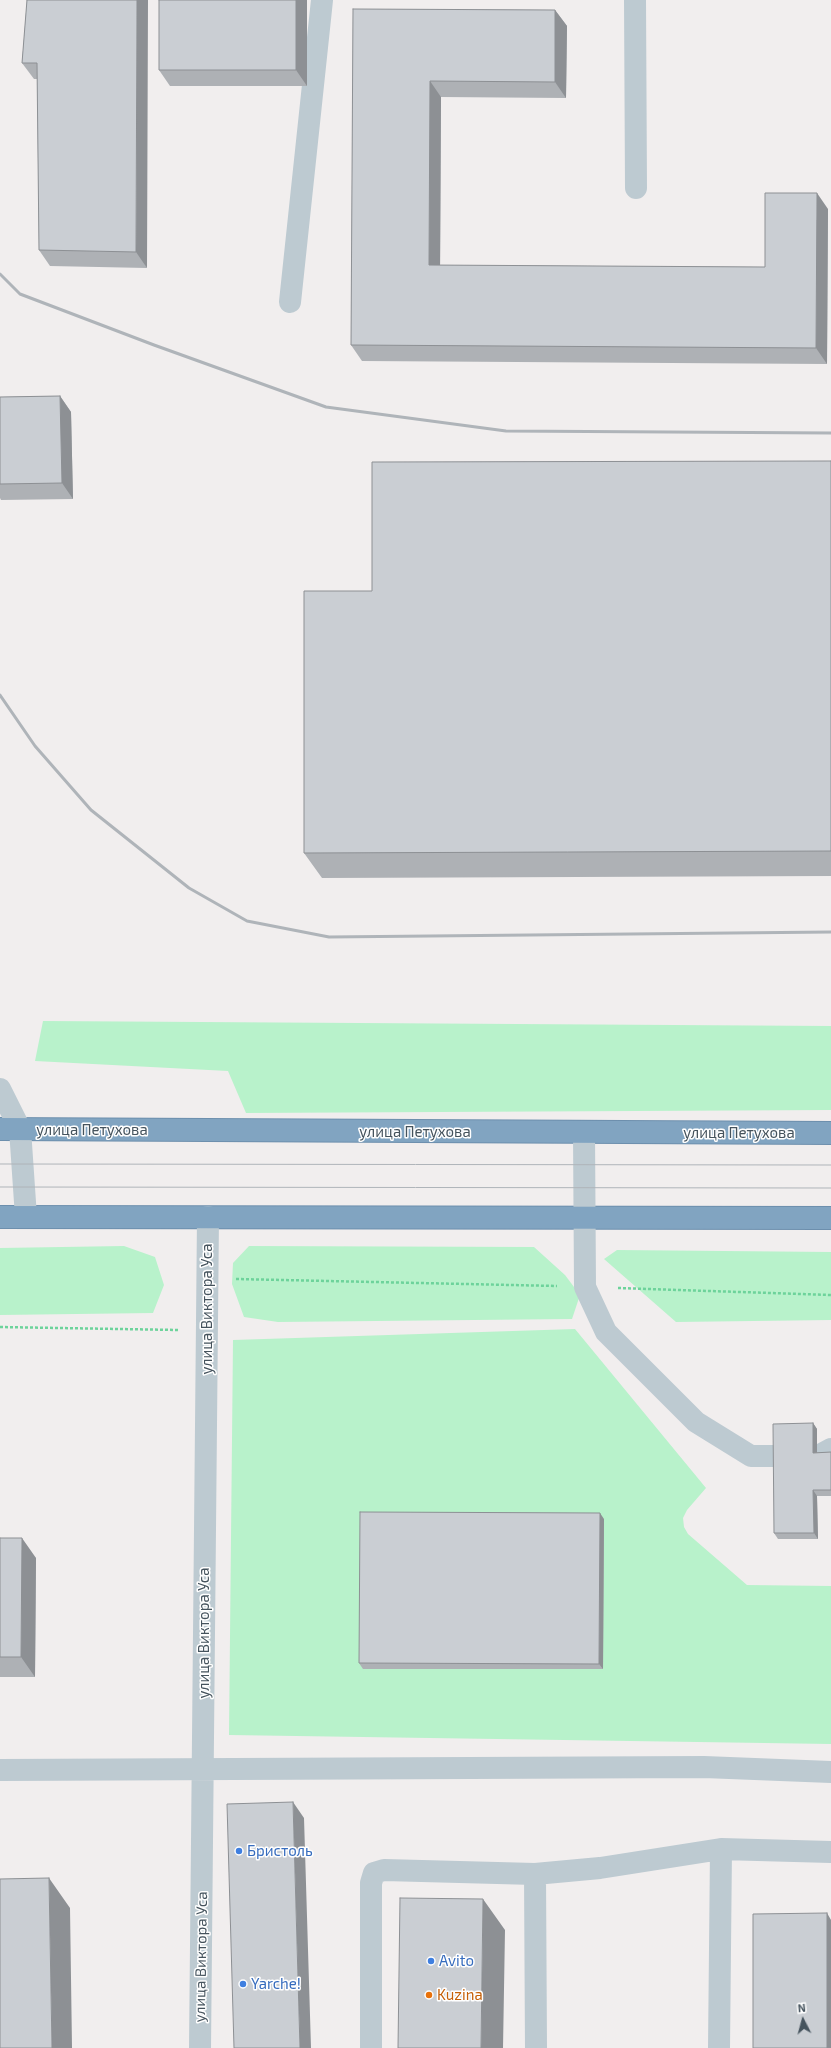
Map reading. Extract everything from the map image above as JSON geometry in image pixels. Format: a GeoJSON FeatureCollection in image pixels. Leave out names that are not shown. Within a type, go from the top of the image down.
{"type":"FeatureCollection","features":[{"type":"Feature","properties":{"kind":"highway","name":"улица Петухова"},"geometry":{"type":"LineString","coordinates":[[10,1129],[584,1133],[831,1133]]}},
{"type":"Feature","properties":{"kind":"highway"},"geometry":{"type":"LineString","coordinates":[[0,1217],[831,1218]]}},
{"type":"Feature","properties":{"kind":"street"},"geometry":{"type":"LineString","coordinates":[[290,302],[322,0]]}},
{"type":"Feature","properties":{"kind":"street"},"geometry":{"type":"LineString","coordinates":[[635,0],[636,188]]}},
{"type":"Feature","properties":{"kind":"street"},"geometry":{"type":"LineString","coordinates":[[0,1089],[10,1129],[26,1217]]}},
{"type":"Feature","properties":{"kind":"street"},"geometry":{"type":"LineString","coordinates":[[584,1133],[585,1286],[606,1332],[696,1422],[751,1456],[818,1456],[831,1449]]}},
{"type":"Feature","properties":{"kind":"street","name":"улица Виктора Уса"},"geometry":{"type":"LineString","coordinates":[[200,2048],[204,1769],[208,1217]]}},
{"type":"Feature","properties":{"kind":"street"},"geometry":{"type":"LineString","coordinates":[[0,1770],[704,1767],[831,1772]]}},
{"type":"Feature","properties":{"kind":"street"},"geometry":{"type":"LineString","coordinates":[[719,2048],[721,1850]]}},
{"type":"Feature","properties":{"kind":"street"},"geometry":{"type":"LineString","coordinates":[[371,2048],[371,1883],[374,1873],[384,1870],[535,1874],[600,1868],[721,1850],[831,1852]]}},
{"type":"Feature","properties":{"kind":"street"},"geometry":{"type":"LineString","coordinates":[[535,1874],[536,2048]]}},
{"type":"Feature","properties":{"kind":"path"},"geometry":{"type":"LineString","coordinates":[[207,1278],[585,1286],[831,1295]]}},
{"type":"Feature","properties":{"kind":"path"},"geometry":{"type":"LineString","coordinates":[[0,1327],[207,1331]]}},
{"type":"Feature","properties":{"kind":"green space"},"geometry":{"type":"Polygon","coordinates":[[[43,1021],[831,1026],[831,1110],[246,1113],[228,1071],[35,1061],[43,1021]]]}},
{"type":"Feature","properties":{"kind":"green space"},"geometry":{"type":"Polygon","coordinates":[[[124,1246],[155,1257],[164,1285],[153,1313],[0,1315],[0,1248],[124,1246]]]}},
{"type":"Feature","properties":{"kind":"green space"},"geometry":{"type":"Polygon","coordinates":[[[249,1246],[534,1247],[565,1275],[580,1295],[572,1319],[278,1322],[244,1317],[232,1284],[233,1263],[249,1246]]]}},
{"type":"Feature","properties":{"kind":"green space"},"geometry":{"type":"Polygon","coordinates":[[[617,1250],[831,1252],[831,1320],[676,1322],[604,1259],[617,1250]]]}},
{"type":"Feature","properties":{"kind":"green space"},"geometry":{"type":"Polygon","coordinates":[[[575,1329],[706,1488],[687,1510],[683,1518],[684,1527],[688,1534],[747,1585],[831,1586],[831,1744],[229,1735],[233,1340],[575,1329]]]}},
{"type":"Feature","properties":{"kind":"building"},"geometry":{"type":"Polygon","coordinates":[[[27,0],[137,0],[136,252],[39,250],[37,63],[22,63],[27,0]]]}},
{"type":"Feature","properties":{"kind":"building"},"geometry":{"type":"Polygon","coordinates":[[[159,0],[296,0],[296,70],[159,70],[159,0]]]}},
{"type":"Feature","properties":{"kind":"building"},"geometry":{"type":"Polygon","coordinates":[[[353,9],[555,10],[555,82],[430,81],[429,265],[765,267],[765,193],[817,193],[816,348],[351,345],[353,9]]]}},
{"type":"Feature","properties":{"kind":"building"},"geometry":{"type":"Polygon","coordinates":[[[60,396],[62,483],[0,484],[0,397],[60,396]]]}},
{"type":"Feature","properties":{"kind":"building"},"geometry":{"type":"Polygon","coordinates":[[[831,461],[831,851],[304,853],[304,591],[372,591],[372,462],[831,461]]]}},
{"type":"Feature","properties":{"kind":"building"},"geometry":{"type":"Polygon","coordinates":[[[813,1423],[813,1453],[831,1452],[831,1490],[813,1490],[814,1533],[774,1533],[773,1424],[813,1423]]]}},
{"type":"Feature","properties":{"kind":"building"},"geometry":{"type":"Polygon","coordinates":[[[360,1512],[600,1513],[599,1664],[359,1663],[360,1512]]]}},
{"type":"Feature","properties":{"kind":"building"},"geometry":{"type":"Polygon","coordinates":[[[0,1538],[22,1538],[21,1657],[0,1657],[0,1538]]]}},
{"type":"Feature","properties":{"kind":"building"},"geometry":{"type":"Polygon","coordinates":[[[293,1802],[300,2048],[234,2048],[227,1804],[293,1802]]]}},
{"type":"Feature","properties":{"kind":"building"},"geometry":{"type":"Polygon","coordinates":[[[49,1878],[52,2048],[0,2048],[0,1879],[49,1878]]]}},
{"type":"Feature","properties":{"kind":"building"},"geometry":{"type":"Polygon","coordinates":[[[400,1898],[483,1899],[481,2048],[398,2048],[400,1898]]]}},
{"type":"Feature","properties":{"kind":"building"},"geometry":{"type":"Polygon","coordinates":[[[827,1913],[827,2048],[753,2048],[753,1914],[827,1913]]]}},
{"type":"Feature","properties":{"kind":"tram line"},"geometry":{"type":"LineString","coordinates":[[0,1164],[831,1165]]}},
{"type":"Feature","properties":{"kind":"tram line"},"geometry":{"type":"LineString","coordinates":[[0,1187],[831,1188]]}},
{"type":"Feature","properties":{"kind":"railway"},"geometry":{"type":"LineString","coordinates":[[0,274],[20,294],[154,345],[326,407],[506,431],[831,433]]}},
{"type":"Feature","properties":{"kind":"railway"},"geometry":{"type":"LineString","coordinates":[[0,695],[35,746],[91,810],[189,888],[247,921],[329,937],[831,932]]}},
{"type":"Feature","properties":{"kind":"place","name":"Бристоль"},"geometry":{"type":"Point","coordinates":[239,1851]}},
{"type":"Feature","properties":{"kind":"place","name":"Avito"},"geometry":{"type":"Point","coordinates":[431,1961]}},
{"type":"Feature","properties":{"kind":"place","name":"Yarche!"},"geometry":{"type":"Point","coordinates":[243,1984]}},
{"type":"Feature","properties":{"kind":"place","name":"Kuzina"},"geometry":{"type":"Point","coordinates":[429,1995]}}]}
